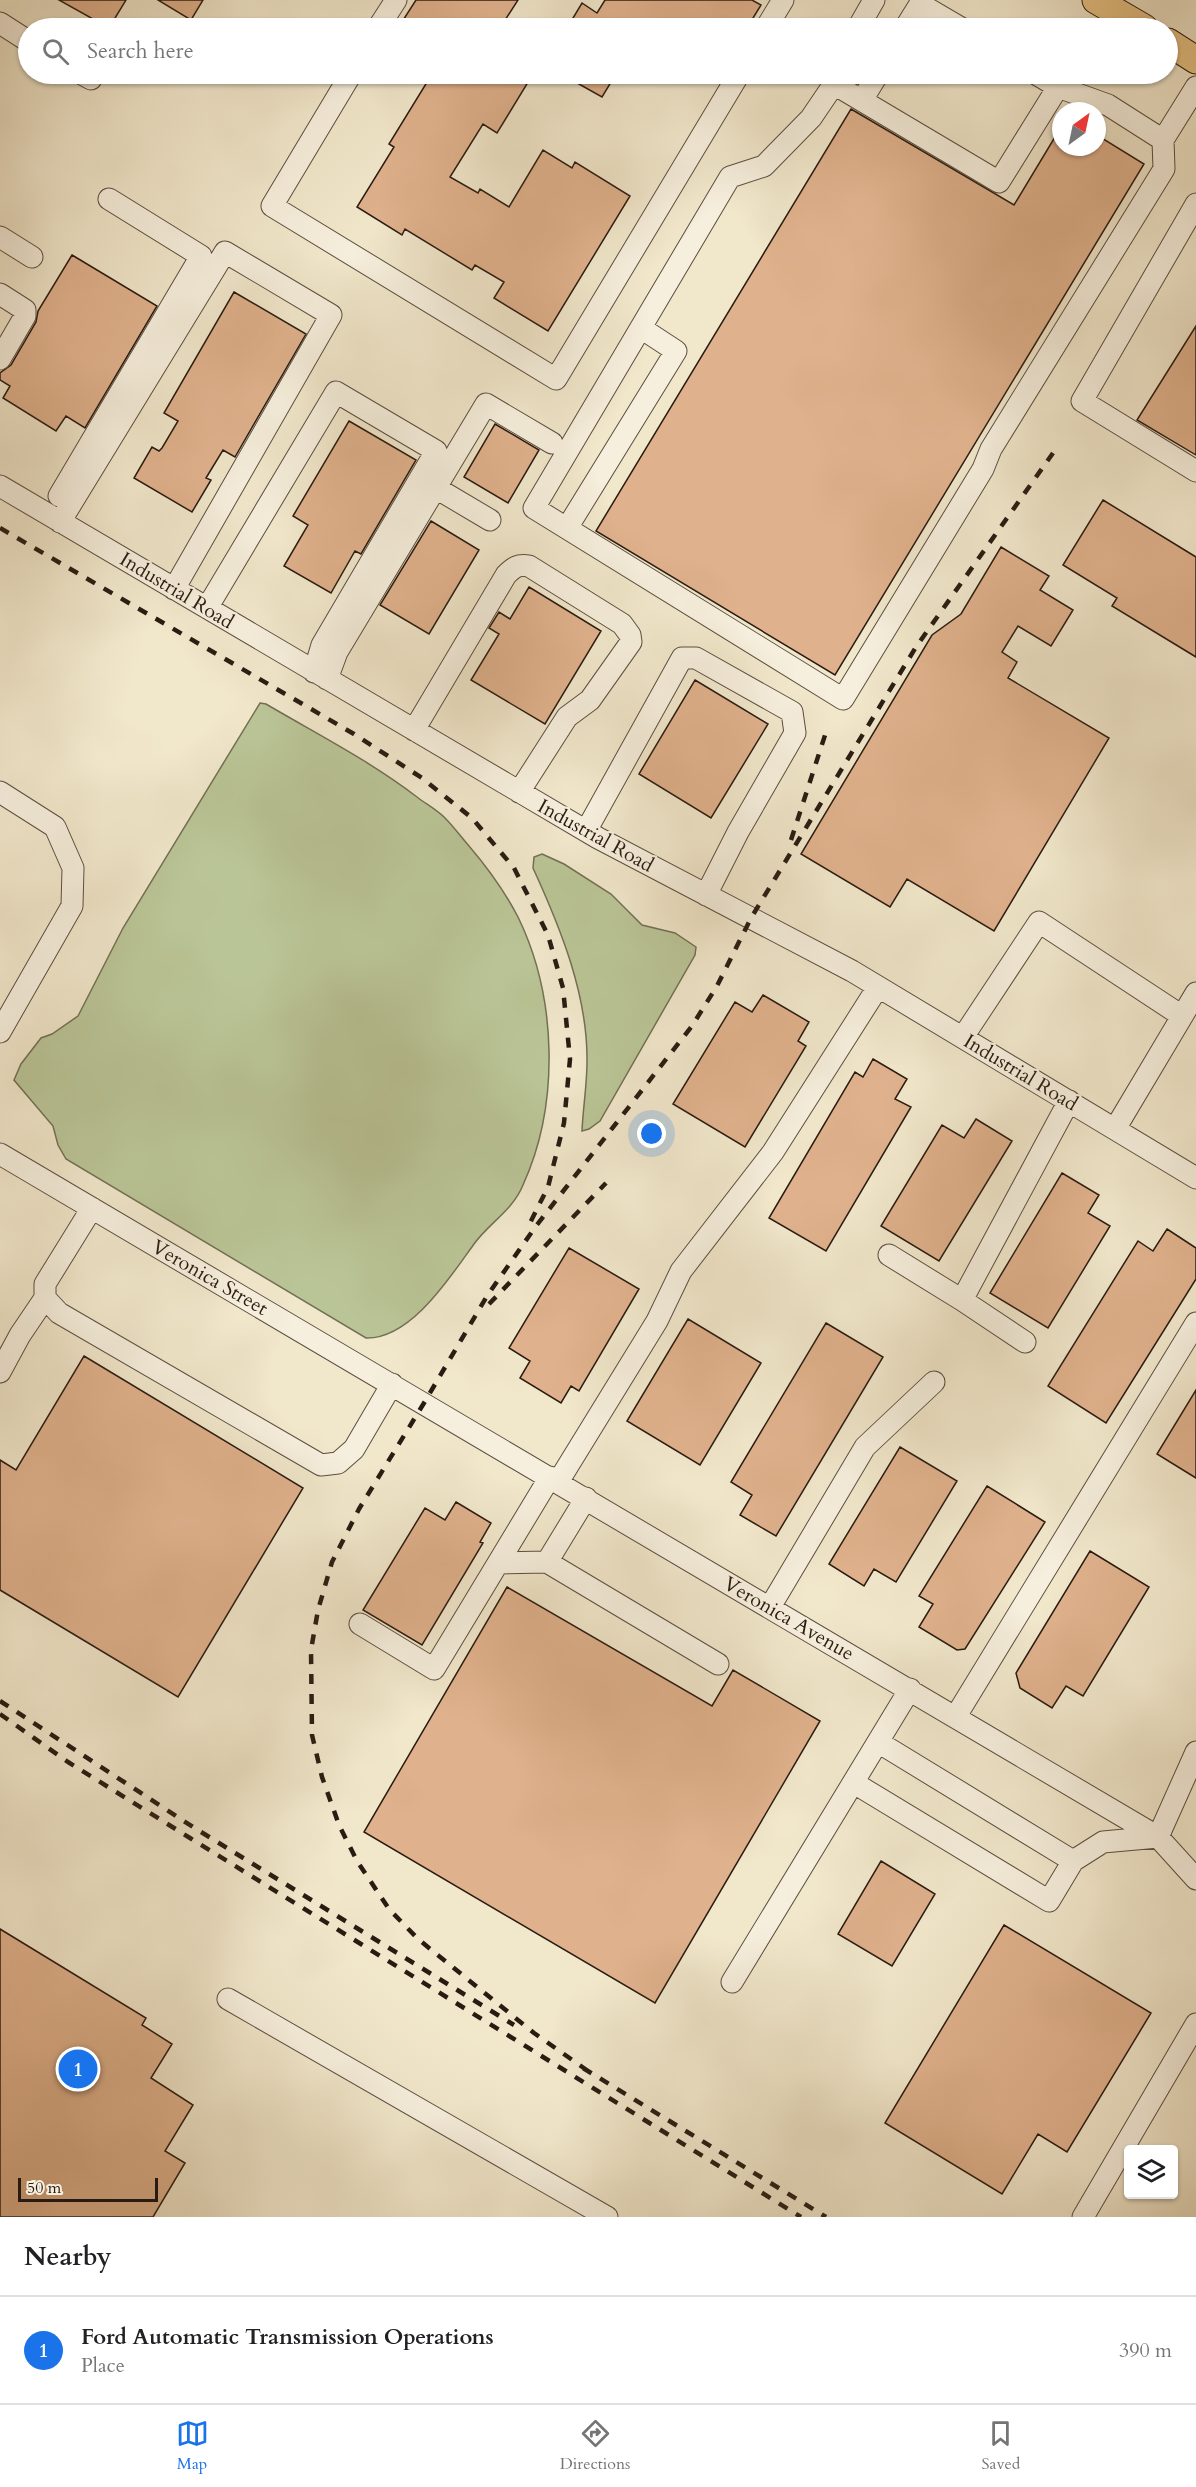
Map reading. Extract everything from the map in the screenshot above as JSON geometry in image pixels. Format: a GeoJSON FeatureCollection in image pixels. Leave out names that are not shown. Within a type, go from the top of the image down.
{"type":"FeatureCollection","features":[{"type":"Feature","properties":{"kind":"main road"},"geometry":{"type":"LineString","coordinates":[[1096,0],[1127,18]]}},
{"type":"Feature","properties":{"kind":"main road"},"geometry":{"type":"LineString","coordinates":[[1178,49],[1196,60]]}},
{"type":"Feature","properties":{"kind":"street"},"geometry":{"type":"LineString","coordinates":[[384,18],[396,0]]}},
{"type":"Feature","properties":{"kind":"street"},"geometry":{"type":"LineString","coordinates":[[772,18],[783,0]]}},
{"type":"Feature","properties":{"kind":"street"},"geometry":{"type":"LineString","coordinates":[[864,18],[874,0]]}},
{"type":"Feature","properties":{"kind":"street"},"geometry":{"type":"LineString","coordinates":[[911,18],[920,4],[944,18]]}},
{"type":"Feature","properties":{"kind":"street"},"geometry":{"type":"LineString","coordinates":[[0,23],[18,35]]}},
{"type":"Feature","properties":{"kind":"street"},"geometry":{"type":"LineString","coordinates":[[345,84],[272,206],[556,379],[733,84]]}},
{"type":"Feature","properties":{"kind":"street"},"geometry":{"type":"LineString","coordinates":[[832,84],[811,118],[764,166],[730,177],[534,508],[843,699],[983,469],[991,449],[1164,169],[1163,140],[1196,87]]}},
{"type":"Feature","properties":{"kind":"street"},"geometry":{"type":"LineString","coordinates":[[841,84],[862,100],[999,182],[1058,87]]}},
{"type":"Feature","properties":{"kind":"street"},"geometry":{"type":"LineString","coordinates":[[862,100],[872,84]]}},
{"type":"Feature","properties":{"kind":"street"},"geometry":{"type":"LineString","coordinates":[[1053,84],[1108,105],[1163,140]]}},
{"type":"Feature","properties":{"kind":"street"},"geometry":{"type":"LineString","coordinates":[[54,518],[201,256],[109,199]]}},
{"type":"Feature","properties":{"kind":"street"},"geometry":{"type":"LineString","coordinates":[[1196,204],[1082,401],[1196,471]]}},
{"type":"Feature","properties":{"kind":"street"},"geometry":{"type":"LineString","coordinates":[[0,237],[32,257]]}},
{"type":"Feature","properties":{"kind":"street"},"geometry":{"type":"LineString","coordinates":[[54,518],[225,252],[331,315],[174,589]]}},
{"type":"Feature","properties":{"kind":"street"},"geometry":{"type":"LineString","coordinates":[[0,294],[25,310],[25,316],[0,359]]}},
{"type":"Feature","properties":{"kind":"street"},"geometry":{"type":"LineString","coordinates":[[567,528],[676,351],[641,328]]}},
{"type":"Feature","properties":{"kind":"street"},"geometry":{"type":"LineString","coordinates":[[207,608],[336,392],[426,445],[436,451],[322,645],[320,675]]}},
{"type":"Feature","properties":{"kind":"street"},"geometry":{"type":"LineString","coordinates":[[320,675],[337,652],[486,404],[552,443]]}},
{"type":"Feature","properties":{"kind":"street","name":"Industrial Road"},"geometry":{"type":"LineString","coordinates":[[0,486],[586,831],[878,987],[1196,1178]]}},
{"type":"Feature","properties":{"kind":"street"},"geometry":{"type":"LineString","coordinates":[[435,488],[490,520]]}},
{"type":"Feature","properties":{"kind":"street"},"geometry":{"type":"LineString","coordinates":[[414,730],[506,575],[514,567],[529,566],[622,624],[631,642],[590,700],[567,717],[519,792]]}},
{"type":"Feature","properties":{"kind":"street"},"geometry":{"type":"LineString","coordinates":[[586,831],[682,658],[696,658],[792,712],[795,733],[738,832],[706,895]]}},
{"type":"Feature","properties":{"kind":"street"},"geometry":{"type":"LineString","coordinates":[[0,792],[56,827],[73,868],[72,906],[0,1032]]}},
{"type":"Feature","properties":{"kind":"street"},"geometry":{"type":"LineString","coordinates":[[963,1037],[1039,922],[1182,1016]]}},
{"type":"Feature","properties":{"kind":"street"},"geometry":{"type":"LineString","coordinates":[[360,1624],[434,1670],[498,1563],[657,1321],[681,1271],[773,1152],[878,987]]}},
{"type":"Feature","properties":{"kind":"street"},"geometry":{"type":"LineString","coordinates":[[1115,1129],[1196,993]]}},
{"type":"Feature","properties":{"kind":"street"},"geometry":{"type":"LineString","coordinates":[[962,1300],[1069,1101]]}},
{"type":"Feature","properties":{"kind":"street","name":"Veronica Street"},"geometry":{"type":"LineString","coordinates":[[0,1154],[420,1401]]}},
{"type":"Feature","properties":{"kind":"street"},"geometry":{"type":"LineString","coordinates":[[0,1372],[20,1335],[45,1298],[45,1284],[92,1208]]}},
{"type":"Feature","properties":{"kind":"street"},"geometry":{"type":"LineString","coordinates":[[889,1255],[1025,1342]]}},
{"type":"Feature","properties":{"kind":"street"},"geometry":{"type":"LineString","coordinates":[[45,1298],[59,1313],[321,1465],[338,1463],[354,1449],[392,1384]]}},
{"type":"Feature","properties":{"kind":"street"},"geometry":{"type":"LineString","coordinates":[[956,1716],[1196,1323]]}},
{"type":"Feature","properties":{"kind":"street"},"geometry":{"type":"LineString","coordinates":[[770,1607],[866,1447],[934,1382]]}},
{"type":"Feature","properties":{"kind":"street","name":"Veronica Avenue"},"geometry":{"type":"LineString","coordinates":[[420,1401],[1158,1837],[1196,1879]]}},
{"type":"Feature","properties":{"kind":"street"},"geometry":{"type":"LineString","coordinates":[[547,1562],[586,1498]]}},
{"type":"Feature","properties":{"kind":"street"},"geometry":{"type":"LineString","coordinates":[[498,1563],[547,1562],[718,1664]]}},
{"type":"Feature","properties":{"kind":"street"},"geometry":{"type":"LineString","coordinates":[[732,1983],[910,1689]]}},
{"type":"Feature","properties":{"kind":"street"},"geometry":{"type":"LineString","coordinates":[[878,1742],[1073,1861]]}},
{"type":"Feature","properties":{"kind":"street"},"geometry":{"type":"LineString","coordinates":[[854,1783],[1049,1901],[1073,1861],[1103,1842],[1158,1837],[1196,1752]]}},
{"type":"Feature","properties":{"kind":"street"},"geometry":{"type":"LineString","coordinates":[[228,1999],[607,2217]]}},
{"type":"Feature","properties":{"kind":"street"},"geometry":{"type":"LineString","coordinates":[[1083,2217],[1196,2024]]}},
{"type":"Feature","properties":{"kind":"green space"},"geometry":{"type":"Polygon","coordinates":[[[260,703],[266,704],[362,760],[445,818],[502,889],[518,917],[531,948],[540,981],[549,1051],[548,1086],[535,1154],[523,1185],[513,1202],[480,1236],[428,1304],[414,1317],[383,1336],[366,1338],[66,1159],[58,1145],[53,1126],[14,1080],[21,1064],[41,1038],[52,1034],[78,1016],[123,928],[260,703]]]}},
{"type":"Feature","properties":{"kind":"green space"},"geometry":{"type":"Polygon","coordinates":[[[542,854],[564,864],[611,894],[642,925],[675,933],[696,947],[695,955],[600,1121],[582,1131],[587,1062],[583,1012],[562,938],[533,868],[534,857],[542,854]]]}},
{"type":"Feature","properties":{"kind":"building"},"geometry":{"type":"Polygon","coordinates":[[[59,0],[126,0],[115,18],[91,18],[59,0]]]}},
{"type":"Feature","properties":{"kind":"building"},"geometry":{"type":"Polygon","coordinates":[[[158,0],[203,0],[192,18],[188,18],[158,0]]]}},
{"type":"Feature","properties":{"kind":"building"},"geometry":{"type":"Polygon","coordinates":[[[416,0],[518,0],[506,18],[404,18],[416,0]]]}},
{"type":"Feature","properties":{"kind":"building"},"geometry":{"type":"Polygon","coordinates":[[[605,0],[752,0],[761,5],[753,18],[573,18],[582,3],[597,13],[605,0]]]}},
{"type":"Feature","properties":{"kind":"building"},"geometry":{"type":"Polygon","coordinates":[[[426,84],[527,84],[497,133],[483,124],[450,177],[478,193],[480,189],[509,207],[543,150],[572,168],[575,162],[630,196],[548,331],[494,298],[504,282],[475,265],[472,270],[405,229],[402,235],[357,207],[394,147],[389,144],[426,84]]]}},
{"type":"Feature","properties":{"kind":"building"},"geometry":{"type":"Polygon","coordinates":[[[579,84],[610,84],[602,97],[579,84]]]}},
{"type":"Feature","properties":{"kind":"building"},"geometry":{"type":"Polygon","coordinates":[[[851,109],[1014,205],[1052,142],[1052,156],[1106,156],[1106,141],[1144,164],[835,675],[596,531],[851,109]]]}},
{"type":"Feature","properties":{"kind":"building"},"geometry":{"type":"Polygon","coordinates":[[[72,255],[157,306],[85,428],[66,416],[56,431],[3,398],[10,386],[0,380],[0,373],[11,365],[36,322],[38,311],[72,255]]]}},
{"type":"Feature","properties":{"kind":"building"},"geometry":{"type":"Polygon","coordinates":[[[234,292],[306,334],[235,457],[223,450],[206,478],[211,480],[192,512],[134,478],[152,447],[159,451],[162,448],[178,421],[164,413],[234,292]]]}},
{"type":"Feature","properties":{"kind":"building"},"geometry":{"type":"Polygon","coordinates":[[[1196,326],[1196,455],[1137,420],[1196,326]]]}},
{"type":"Feature","properties":{"kind":"building"},"geometry":{"type":"Polygon","coordinates":[[[349,421],[416,460],[361,554],[355,551],[331,593],[284,566],[308,525],[293,516],[349,421]]]}},
{"type":"Feature","properties":{"kind":"building"},"geometry":{"type":"Polygon","coordinates":[[[495,424],[539,450],[508,503],[464,477],[495,424]]]}},
{"type":"Feature","properties":{"kind":"building"},"geometry":{"type":"Polygon","coordinates":[[[1103,500],[1196,557],[1196,657],[1112,606],[1117,598],[1063,565],[1103,500]]]}},
{"type":"Feature","properties":{"kind":"building"},"geometry":{"type":"Polygon","coordinates":[[[431,521],[479,550],[429,634],[380,605],[431,521]]]}},
{"type":"Feature","properties":{"kind":"building"},"geometry":{"type":"Polygon","coordinates":[[[1001,547],[1049,576],[1040,590],[1073,610],[1051,646],[1018,626],[1002,652],[1017,662],[1008,678],[1109,738],[994,931],[907,879],[890,907],[801,854],[932,635],[961,614],[1001,547]]]}},
{"type":"Feature","properties":{"kind":"building"},"geometry":{"type":"Polygon","coordinates":[[[529,587],[601,631],[545,724],[471,680],[499,634],[489,628],[499,612],[510,619],[529,587]]]}},
{"type":"Feature","properties":{"kind":"building"},"geometry":{"type":"Polygon","coordinates":[[[695,680],[768,724],[711,818],[639,774],[695,680]]]}},
{"type":"Feature","properties":{"kind":"building"},"geometry":{"type":"Polygon","coordinates":[[[763,995],[809,1022],[798,1041],[806,1046],[745,1147],[673,1104],[735,1002],[752,1012],[763,995]]]}},
{"type":"Feature","properties":{"kind":"building"},"geometry":{"type":"Polygon","coordinates":[[[873,1059],[907,1079],[895,1099],[911,1107],[826,1251],[769,1218],[855,1072],[863,1077],[873,1059]]]}},
{"type":"Feature","properties":{"kind":"building"},"geometry":{"type":"Polygon","coordinates":[[[976,1119],[1012,1141],[939,1261],[881,1226],[942,1125],[964,1138],[976,1119]]]}},
{"type":"Feature","properties":{"kind":"building"},"geometry":{"type":"Polygon","coordinates":[[[1062,1173],[1099,1195],[1088,1213],[1110,1226],[1048,1328],[990,1293],[1062,1173]]]}},
{"type":"Feature","properties":{"kind":"building"},"geometry":{"type":"Polygon","coordinates":[[[1167,1229],[1196,1248],[1196,1279],[1106,1423],[1048,1386],[1138,1241],[1153,1251],[1167,1229]]]}},
{"type":"Feature","properties":{"kind":"building"},"geometry":{"type":"Polygon","coordinates":[[[569,1248],[639,1289],[579,1391],[571,1386],[561,1403],[520,1378],[530,1361],[509,1348],[569,1248]]]}},
{"type":"Feature","properties":{"kind":"building"},"geometry":{"type":"Polygon","coordinates":[[[688,1319],[761,1363],[700,1465],[627,1421],[688,1319]]]}},
{"type":"Feature","properties":{"kind":"building"},"geometry":{"type":"Polygon","coordinates":[[[826,1323],[883,1357],[776,1536],[740,1515],[752,1495],[731,1482],[826,1323]]]}},
{"type":"Feature","properties":{"kind":"building"},"geometry":{"type":"Polygon","coordinates":[[[84,1356],[303,1488],[178,1697],[0,1590],[0,1460],[16,1470],[84,1356]]]}},
{"type":"Feature","properties":{"kind":"building"},"geometry":{"type":"Polygon","coordinates":[[[1196,1390],[1196,1478],[1157,1454],[1196,1390]]]}},
{"type":"Feature","properties":{"kind":"building"},"geometry":{"type":"Polygon","coordinates":[[[900,1447],[957,1481],[896,1582],[874,1569],[864,1586],[829,1564],[900,1447]]]}},
{"type":"Feature","properties":{"kind":"building"},"geometry":{"type":"Polygon","coordinates":[[[987,1486],[1045,1522],[965,1649],[957,1650],[919,1627],[933,1604],[919,1596],[987,1486]]]}},
{"type":"Feature","properties":{"kind":"building"},"geometry":{"type":"Polygon","coordinates":[[[456,1502],[491,1523],[480,1542],[483,1543],[422,1645],[363,1610],[425,1508],[445,1520],[456,1502]]]}},
{"type":"Feature","properties":{"kind":"building"},"geometry":{"type":"Polygon","coordinates":[[[1090,1551],[1149,1587],[1083,1696],[1066,1686],[1052,1708],[1020,1688],[1016,1673],[1090,1551]]]}},
{"type":"Feature","properties":{"kind":"building"},"geometry":{"type":"Polygon","coordinates":[[[507,1587],[712,1706],[733,1670],[820,1721],[655,2003],[364,1832],[507,1587]]]}},
{"type":"Feature","properties":{"kind":"building"},"geometry":{"type":"Polygon","coordinates":[[[881,1861],[935,1894],[892,1966],[838,1934],[881,1861]]]}},
{"type":"Feature","properties":{"kind":"building"},"geometry":{"type":"Polygon","coordinates":[[[1004,1925],[1151,2013],[1067,2152],[1038,2134],[1002,2194],[885,2123],[1004,1925]]]}},
{"type":"Feature","properties":{"kind":"building"},"geometry":{"type":"Polygon","coordinates":[[[0,1929],[146,2018],[142,2025],[172,2044],[151,2078],[193,2105],[165,2151],[185,2163],[153,2217],[0,2217],[0,1929]]]}},
{"type":"Feature","properties":{"kind":"railway"},"geometry":{"type":"LineString","coordinates":[[588,2071],[534,2033],[418,1939],[389,1909],[357,1861],[339,1825],[322,1777],[312,1735],[311,1650],[318,1610],[332,1562],[359,1509],[487,1296],[536,1226],[692,1026],[717,986],[751,918],[916,647],[1053,453]]}},
{"type":"Feature","properties":{"kind":"railway"},"geometry":{"type":"LineString","coordinates":[[0,528],[354,734],[422,778],[472,818],[514,868],[548,935],[563,988],[570,1059],[564,1123],[548,1187],[527,1229]]}},
{"type":"Feature","properties":{"kind":"railway"},"geometry":{"type":"LineString","coordinates":[[791,840],[828,726]]}},
{"type":"Feature","properties":{"kind":"railway"},"geometry":{"type":"LineString","coordinates":[[489,1304],[606,1183]]}},
{"type":"Feature","properties":{"kind":"railway"},"geometry":{"type":"LineString","coordinates":[[0,1701],[193,1827],[514,2025]]}},
{"type":"Feature","properties":{"kind":"railway"},"geometry":{"type":"LineString","coordinates":[[0,1714],[68,1762],[801,2217]]}},
{"type":"Feature","properties":{"kind":"railway"},"geometry":{"type":"LineString","coordinates":[[583,2068],[826,2217]]}},
{"type":"Feature","properties":{"kind":"place","name":"Ford Automatic Transmission Operations"},"geometry":{"type":"Point","coordinates":[78,2069]}}]}
